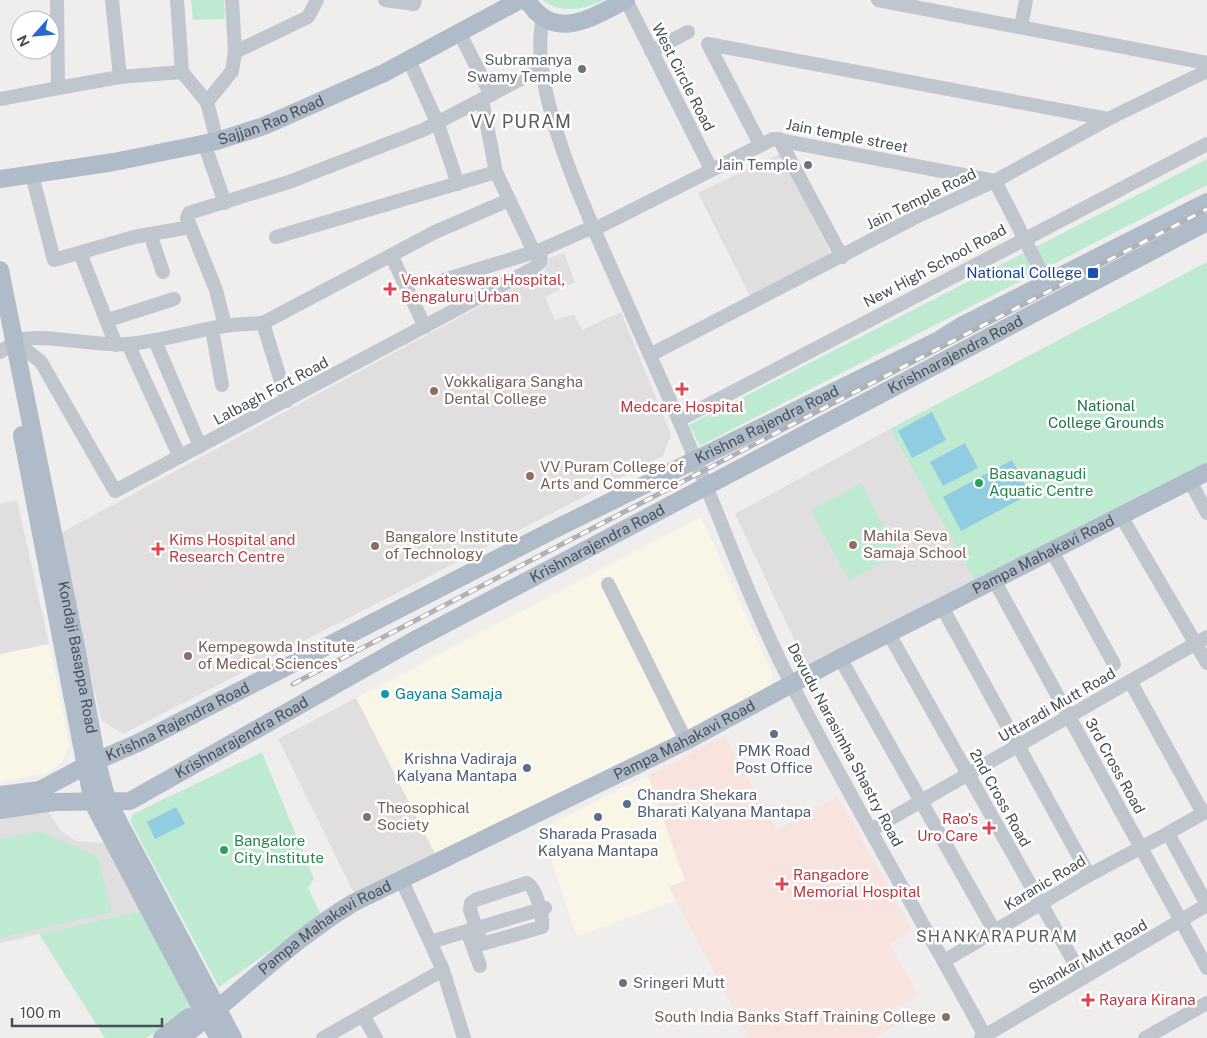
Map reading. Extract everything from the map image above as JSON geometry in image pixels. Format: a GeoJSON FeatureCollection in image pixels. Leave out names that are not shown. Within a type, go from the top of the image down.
{"type":"FeatureCollection","features":[{"type":"Feature","properties":{"kind":"main road"},"geometry":{"type":"LineString","coordinates":[[0,169],[210,138],[264,118],[322,93],[382,64],[498,0]]}},
{"type":"Feature","properties":{"kind":"main road","name":"Sajjan Rao Road"},"geometry":{"type":"LineString","coordinates":[[0,179],[32,175],[264,126],[409,60],[520,0]]}},
{"type":"Feature","properties":{"kind":"main road"},"geometry":{"type":"LineString","coordinates":[[527,0],[544,19],[552,24],[577,23],[626,0]]}},
{"type":"Feature","properties":{"kind":"main road","name":"Krishna Rajendra Road"},"geometry":{"type":"LineString","coordinates":[[0,795],[40,790],[559,527],[940,340],[964,325],[1207,202]]}},
{"type":"Feature","properties":{"kind":"main road","name":"Krishnarajendra Road"},"geometry":{"type":"LineString","coordinates":[[100,802],[130,801],[411,642],[1207,222]]}},
{"type":"Feature","properties":{"kind":"main road","name":"Kondaji Basappa Road"},"geometry":{"type":"LineString","coordinates":[[0,270],[7,348]]}},
{"type":"Feature","properties":{"kind":"main road","name":"Kondaji Basappa Road"},"geometry":{"type":"LineString","coordinates":[[0,326],[7,348],[100,802],[213,1020],[233,1038]]}},
{"type":"Feature","properties":{"kind":"main road","name":"Pampa Mahakavi Road"},"geometry":{"type":"LineString","coordinates":[[181,1038],[213,1020],[312,929],[353,903],[686,741],[840,658],[1207,472]]}},
{"type":"Feature","properties":{"kind":"main road"},"geometry":{"type":"LineString","coordinates":[[0,810],[54,802],[100,802]]}},
{"type":"Feature","properties":{"kind":"main road","name":"Pampa Mahakavi Road"},"geometry":{"type":"LineString","coordinates":[[162,1038],[213,1020]]}},
{"type":"Feature","properties":{"kind":"street"},"geometry":{"type":"LineString","coordinates":[[57,0],[58,88]]}},
{"type":"Feature","properties":{"kind":"street"},"geometry":{"type":"LineString","coordinates":[[112,0],[120,77]]}},
{"type":"Feature","properties":{"kind":"street"},"geometry":{"type":"LineString","coordinates":[[177,0],[182,72],[206,102],[210,138],[225,203]]}},
{"type":"Feature","properties":{"kind":"street"},"geometry":{"type":"LineString","coordinates":[[206,102],[232,71],[235,52],[232,0]]}},
{"type":"Feature","properties":{"kind":"street"},"geometry":{"type":"LineString","coordinates":[[235,52],[308,17],[317,0]]}},
{"type":"Feature","properties":{"kind":"street"},"geometry":{"type":"LineString","coordinates":[[385,0],[415,2]]}},
{"type":"Feature","properties":{"kind":"street","name":"West Circle Road"},"geometry":{"type":"LineString","coordinates":[[626,0],[711,169]]}},
{"type":"Feature","properties":{"kind":"street"},"geometry":{"type":"LineString","coordinates":[[878,0],[1207,63]]}},
{"type":"Feature","properties":{"kind":"street"},"geometry":{"type":"LineString","coordinates":[[1021,27],[1026,0]]}},
{"type":"Feature","properties":{"kind":"street","name":"Devudu Narasimha Shastry Road"},"geometry":{"type":"LineString","coordinates":[[544,19],[541,28],[542,68],[554,122],[593,230],[679,420],[706,488],[792,685],[944,961],[983,1037]]}},
{"type":"Feature","properties":{"kind":"street"},"geometry":{"type":"LineString","coordinates":[[651,51],[688,32]]}},
{"type":"Feature","properties":{"kind":"street"},"geometry":{"type":"LineString","coordinates":[[460,34],[487,97],[496,172],[537,251]]}},
{"type":"Feature","properties":{"kind":"street"},"geometry":{"type":"LineString","coordinates":[[760,144],[708,44],[1108,119]]}},
{"type":"Feature","properties":{"kind":"street"},"geometry":{"type":"LineString","coordinates":[[409,60],[438,122],[458,184]]}},
{"type":"Feature","properties":{"kind":"street"},"geometry":{"type":"LineString","coordinates":[[222,386],[216,290],[190,227],[187,218],[189,213],[289,182],[438,122],[542,68]]}},
{"type":"Feature","properties":{"kind":"street","name":"Jain Temple Road"},"geometry":{"type":"LineString","coordinates":[[650,356],[918,216],[995,181],[1108,119],[1207,71]]}},
{"type":"Feature","properties":{"kind":"street"},"geometry":{"type":"LineString","coordinates":[[0,99],[120,77],[182,72]]}},
{"type":"Feature","properties":{"kind":"street"},"geometry":{"type":"LineString","coordinates":[[778,139],[842,257]]}},
{"type":"Feature","properties":{"kind":"street","name":"Jain temple street"},"geometry":{"type":"LineString","coordinates":[[593,230],[760,144],[778,139],[995,181]]}},
{"type":"Feature","properties":{"kind":"street","name":"New High School Road"},"geometry":{"type":"LineString","coordinates":[[679,420],[1207,144]]}},
{"type":"Feature","properties":{"kind":"street"},"geometry":{"type":"LineString","coordinates":[[276,237],[496,172]]}},
{"type":"Feature","properties":{"kind":"street"},"geometry":{"type":"LineString","coordinates":[[32,175],[54,260],[150,234],[190,227]]}},
{"type":"Feature","properties":{"kind":"street"},"geometry":{"type":"LineString","coordinates":[[995,181],[1047,283]]}},
{"type":"Feature","properties":{"kind":"street"},"geometry":{"type":"LineString","coordinates":[[7,348],[35,339],[122,345],[155,341],[218,327],[262,323],[392,257],[435,232],[509,200]]}},
{"type":"Feature","properties":{"kind":"street"},"geometry":{"type":"LineString","coordinates":[[444,280],[537,251],[586,230],[593,230]]}},
{"type":"Feature","properties":{"kind":"street"},"geometry":{"type":"LineString","coordinates":[[150,234],[163,272]]}},
{"type":"Feature","properties":{"kind":"street","name":"Lalbagh Fort Road"},"geometry":{"type":"LineString","coordinates":[[7,348],[41,362],[115,491],[534,268],[540,262],[537,251]]}},
{"type":"Feature","properties":{"kind":"street"},"geometry":{"type":"LineString","coordinates":[[80,253],[90,284],[180,457]]}},
{"type":"Feature","properties":{"kind":"street"},"geometry":{"type":"LineString","coordinates":[[392,257],[425,327]]}},
{"type":"Feature","properties":{"kind":"street"},"geometry":{"type":"LineString","coordinates":[[108,320],[174,299]]}},
{"type":"Feature","properties":{"kind":"street"},"geometry":{"type":"LineString","coordinates":[[262,323],[287,401]]}},
{"type":"Feature","properties":{"kind":"street"},"geometry":{"type":"LineString","coordinates":[[155,341],[200,446]]}},
{"type":"Feature","properties":{"kind":"street"},"geometry":{"type":"LineString","coordinates":[[1190,481],[1207,513]]}},
{"type":"Feature","properties":{"kind":"street"},"geometry":{"type":"LineString","coordinates":[[1121,516],[1201,641],[1207,663]]}},
{"type":"Feature","properties":{"kind":"street"},"geometry":{"type":"LineString","coordinates":[[1052,551],[1114,664]]}},
{"type":"Feature","properties":{"kind":"street","name":"3rd Cross Road"},"geometry":{"type":"LineString","coordinates":[[994,580],[1207,968]]}},
{"type":"Feature","properties":{"kind":"street"},"geometry":{"type":"LineString","coordinates":[[608,584],[686,741]]}},
{"type":"Feature","properties":{"kind":"street"},"geometry":{"type":"LineString","coordinates":[[942,607],[1089,875]]}},
{"type":"Feature","properties":{"kind":"street","name":"2nd Cross Road"},"geometry":{"type":"LineString","coordinates":[[889,634],[1083,978]]}},
{"type":"Feature","properties":{"kind":"street","name":"Uttaradi Mutt Road"},"geometry":{"type":"LineString","coordinates":[[871,830],[1201,641]]}},
{"type":"Feature","properties":{"kind":"street"},"geometry":{"type":"LineString","coordinates":[[840,658],[995,932]]}},
{"type":"Feature","properties":{"kind":"street"},"geometry":{"type":"LineString","coordinates":[[1130,681],[1205,812]]}},
{"type":"Feature","properties":{"kind":"street","name":"Karanic Road"},"geometry":{"type":"LineString","coordinates":[[944,961],[1089,875],[1205,812]]}},
{"type":"Feature","properties":{"kind":"street"},"geometry":{"type":"LineString","coordinates":[[1166,834],[1207,905]]}},
{"type":"Feature","properties":{"kind":"street"},"geometry":{"type":"LineString","coordinates":[[401,879],[443,970],[464,1038]]}},
{"type":"Feature","properties":{"kind":"street"},"geometry":{"type":"LineString","coordinates":[[471,929],[482,944],[524,934],[542,927],[542,908],[531,886],[524,884],[471,903],[471,929],[480,966]]}},
{"type":"Feature","properties":{"kind":"street","name":"Shankar Mutt Road"},"geometry":{"type":"LineString","coordinates":[[983,1037],[1207,905]]}},
{"type":"Feature","properties":{"kind":"street"},"geometry":{"type":"LineString","coordinates":[[430,942],[542,908]]}},
{"type":"Feature","properties":{"kind":"street"},"geometry":{"type":"LineString","coordinates":[[323,1038],[443,970]]}},
{"type":"Feature","properties":{"kind":"street"},"geometry":{"type":"LineString","coordinates":[[1145,1038],[1207,1003]]}},
{"type":"Feature","properties":{"kind":"street"},"geometry":{"type":"LineString","coordinates":[[364,1016],[376,1038]]}},
{"type":"Feature","properties":{"kind":"shaded area"},"geometry":{"type":"Polygon","coordinates":[[[780,154],[832,256],[750,296],[698,193],[780,154]]]}},
{"type":"Feature","properties":{"kind":"shaded area"},"geometry":{"type":"Polygon","coordinates":[[[564,253],[575,282],[545,297],[555,320],[574,314],[582,330],[621,312],[671,434],[663,456],[123,734],[101,720],[59,534],[545,271],[544,260],[564,253]]]}},
{"type":"Feature","properties":{"kind":"shaded area","name":"Mahila Seva Samaja School"},"geometry":{"type":"Polygon","coordinates":[[[890,429],[977,584],[809,671],[735,514],[890,429]]]}},
{"type":"Feature","properties":{"kind":"shaded area"},"geometry":{"type":"Polygon","coordinates":[[[17,500],[49,644],[0,654],[0,504],[17,500]]]}},
{"type":"Feature","properties":{"kind":"shaded area"},"geometry":{"type":"Polygon","coordinates":[[[701,517],[772,673],[771,685],[758,701],[436,856],[356,698],[701,517]]]}},
{"type":"Feature","properties":{"kind":"shaded area"},"geometry":{"type":"Polygon","coordinates":[[[49,644],[69,744],[62,762],[47,773],[0,782],[0,654],[49,644]]]}},
{"type":"Feature","properties":{"kind":"shaded area","name":"Theosophical Society"},"geometry":{"type":"Polygon","coordinates":[[[356,698],[436,856],[356,897],[278,739],[356,698]]]}},
{"type":"Feature","properties":{"kind":"shaded area","name":"Rangadore Memorial Hospital"},"geometry":{"type":"Polygon","coordinates":[[[724,736],[777,830],[838,797],[912,930],[890,943],[918,996],[895,1008],[902,1022],[873,1038],[749,1038],[669,887],[685,881],[648,775],[724,736]]]}},
{"type":"Feature","properties":{"kind":"shaded area"},"geometry":{"type":"Polygon","coordinates":[[[648,775],[685,881],[669,887],[675,901],[577,936],[541,829],[648,775]]]}},
{"type":"Feature","properties":{"kind":"shaded area"},"geometry":{"type":"Polygon","coordinates":[[[48,811],[60,830],[76,841],[104,843],[140,911],[0,943],[0,818],[48,811]]]}},
{"type":"Feature","properties":{"kind":"green space"},"geometry":{"type":"Polygon","coordinates":[[[191,0],[224,0],[225,19],[193,20],[191,0]]]}},
{"type":"Feature","properties":{"kind":"green space"},"geometry":{"type":"Polygon","coordinates":[[[542,0],[604,0],[580,8],[565,9],[542,0]]]}},
{"type":"Feature","properties":{"kind":"green space"},"geometry":{"type":"Polygon","coordinates":[[[1207,159],[1207,185],[700,446],[689,425],[1207,159]]]}},
{"type":"Feature","properties":{"kind":"green space","name":"National College Grounds"},"geometry":{"type":"Polygon","coordinates":[[[1207,262],[1207,463],[977,584],[890,429],[1207,262]]]}},
{"type":"Feature","properties":{"kind":"green space"},"geometry":{"type":"Polygon","coordinates":[[[861,483],[899,554],[849,581],[811,510],[861,483]]]}},
{"type":"Feature","properties":{"kind":"green space","name":"Bangalore City Institute"},"geometry":{"type":"Polygon","coordinates":[[[262,752],[314,879],[308,888],[321,915],[219,987],[130,821],[133,814],[262,752]]]}},
{"type":"Feature","properties":{"kind":"green space"},"geometry":{"type":"Polygon","coordinates":[[[40,831],[98,857],[112,912],[0,938],[0,839],[40,831]]]}},
{"type":"Feature","properties":{"kind":"green space"},"geometry":{"type":"Polygon","coordinates":[[[140,911],[191,1009],[146,1038],[105,1038],[39,934],[140,911]]]}},
{"type":"Feature","properties":{"kind":"water"},"geometry":{"type":"Polygon","coordinates":[[[932,412],[946,440],[912,458],[898,431],[932,412]]]}},
{"type":"Feature","properties":{"kind":"water"},"geometry":{"type":"Polygon","coordinates":[[[965,443],[978,468],[943,486],[930,462],[965,443]]]}},
{"type":"Feature","properties":{"kind":"water"},"geometry":{"type":"Polygon","coordinates":[[[1012,460],[1030,494],[961,531],[943,497],[1012,460]]]}},
{"type":"Feature","properties":{"kind":"water"},"geometry":{"type":"Polygon","coordinates":[[[176,807],[185,824],[155,839],[147,822],[176,807]]]}},
{"type":"Feature","properties":{"kind":"railway"},"geometry":{"type":"LineString","coordinates":[[293,684],[1207,209]]}},
{"type":"Feature","properties":{"kind":"place","name":"Subramanya Swamy Temple"},"geometry":{"type":"Point","coordinates":[582,69]}},
{"type":"Feature","properties":{"kind":"place","name":"Jain Temple"},"geometry":{"type":"Point","coordinates":[808,165]}},
{"type":"Feature","properties":{"kind":"place","name":"National College"},"geometry":{"type":"Point","coordinates":[1093,273]}},
{"type":"Feature","properties":{"kind":"place","name":"Venkateswara Hospital, Bengaluru Urban"},"geometry":{"type":"Point","coordinates":[390,289]}},
{"type":"Feature","properties":{"kind":"place","name":"Medcare Hospital"},"geometry":{"type":"Point","coordinates":[682,389]}},
{"type":"Feature","properties":{"kind":"place","name":"Vokkaligara Sangha Dental College"},"geometry":{"type":"Point","coordinates":[434,391]}},
{"type":"Feature","properties":{"kind":"place","name":"VV Puram College of Arts and Commerce"},"geometry":{"type":"Point","coordinates":[530,476]}},
{"type":"Feature","properties":{"kind":"place","name":"Basavanagudi Aquatic Centre"},"geometry":{"type":"Point","coordinates":[979,483]}},
{"type":"Feature","properties":{"kind":"place","name":"Mahila Seva Samaja School"},"geometry":{"type":"Point","coordinates":[853,545]}},
{"type":"Feature","properties":{"kind":"place","name":"Bangalore Institute of Technology"},"geometry":{"type":"Point","coordinates":[375,546]}},
{"type":"Feature","properties":{"kind":"place","name":"Kims Hospital and Research Centre"},"geometry":{"type":"Point","coordinates":[158,549]}},
{"type":"Feature","properties":{"kind":"place","name":"Kempegowda Institute of Medical Sciences"},"geometry":{"type":"Point","coordinates":[188,656]}},
{"type":"Feature","properties":{"kind":"place","name":"Gayana Samaja"},"geometry":{"type":"Point","coordinates":[385,694]}},
{"type":"Feature","properties":{"kind":"place","name":"PMK Road Post Office"},"geometry":{"type":"Point","coordinates":[774,734]}},
{"type":"Feature","properties":{"kind":"place","name":"Krishna Vadiraja Kalyana Mantapa"},"geometry":{"type":"Point","coordinates":[527,768]}},
{"type":"Feature","properties":{"kind":"place","name":"Chandra Shekara Bharati Kalyana Mantapa"},"geometry":{"type":"Point","coordinates":[627,804]}},
{"type":"Feature","properties":{"kind":"place","name":"Theosophical Society"},"geometry":{"type":"Point","coordinates":[367,817]}},
{"type":"Feature","properties":{"kind":"place","name":"Sharada Prasada Kalyana Mantapa"},"geometry":{"type":"Point","coordinates":[598,817]}},
{"type":"Feature","properties":{"kind":"place","name":"Rao's Uro Care"},"geometry":{"type":"Point","coordinates":[989,828]}},
{"type":"Feature","properties":{"kind":"place","name":"Bangalore City Institute"},"geometry":{"type":"Point","coordinates":[224,850]}},
{"type":"Feature","properties":{"kind":"place","name":"Rangadore Memorial Hospital"},"geometry":{"type":"Point","coordinates":[782,884]}},
{"type":"Feature","properties":{"kind":"place","name":"Sringeri Mutt"},"geometry":{"type":"Point","coordinates":[623,983]}},
{"type":"Feature","properties":{"kind":"place","name":"Rayara Kirana"},"geometry":{"type":"Point","coordinates":[1088,1000]}},
{"type":"Feature","properties":{"kind":"place","name":"South India Banks Staff Training College"},"geometry":{"type":"Point","coordinates":[946,1017]}},
{"type":"Feature","properties":{"kind":"district","name":"VV PURAM"},"geometry":{"type":"Point","coordinates":[521,122]}},
{"type":"Feature","properties":{"kind":"district","name":"SHANKARAPURAM"},"geometry":{"type":"Point","coordinates":[997,936]}}]}
